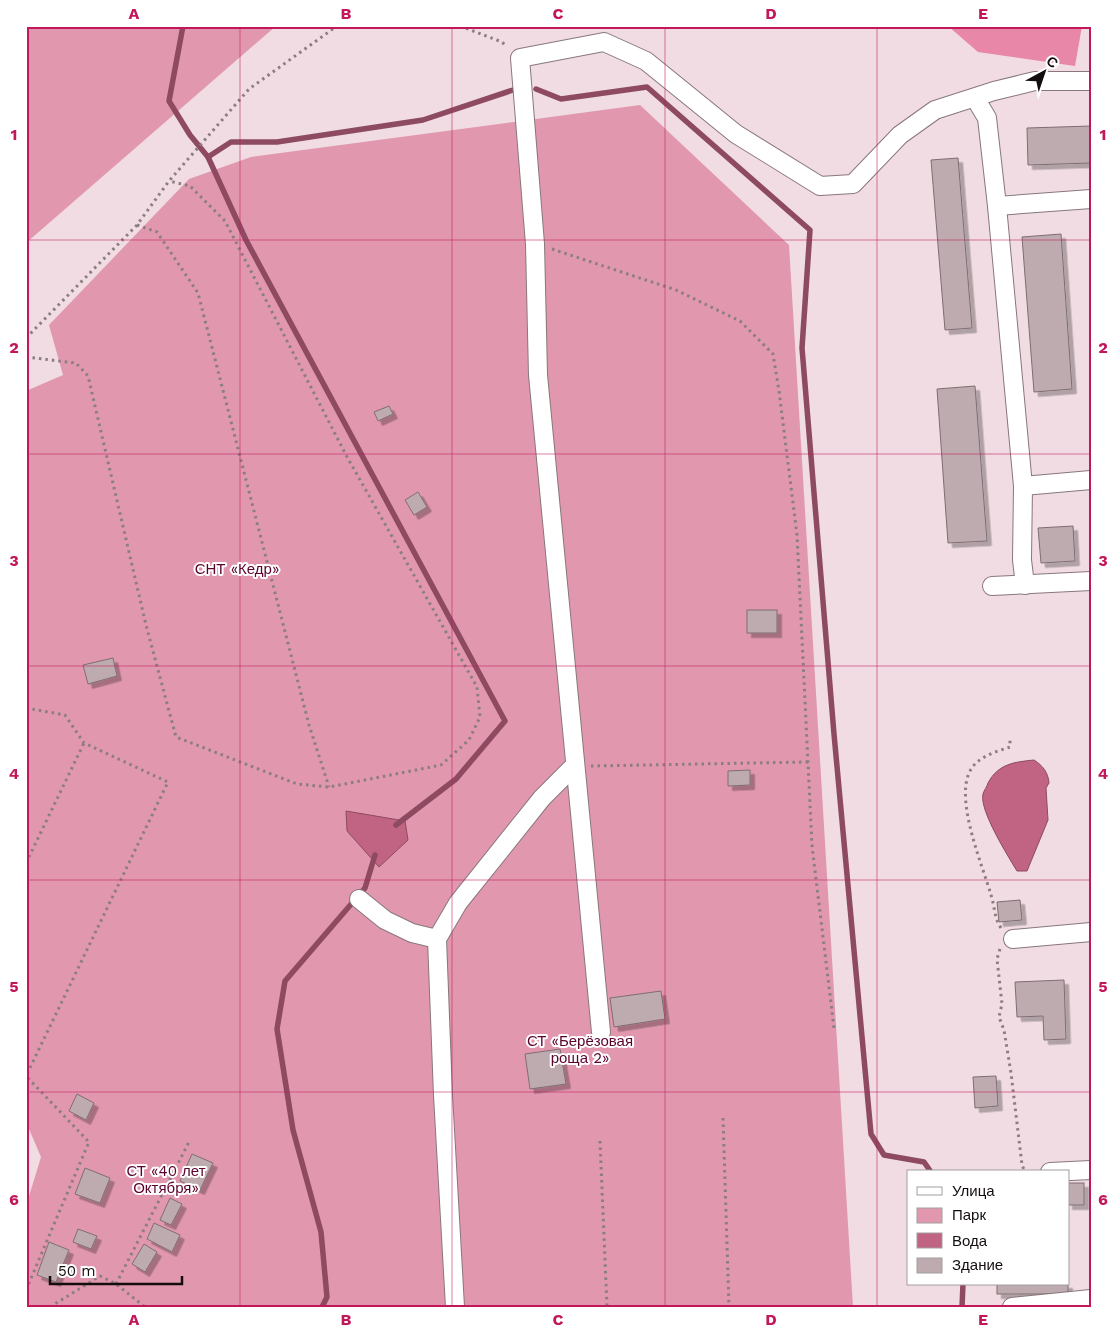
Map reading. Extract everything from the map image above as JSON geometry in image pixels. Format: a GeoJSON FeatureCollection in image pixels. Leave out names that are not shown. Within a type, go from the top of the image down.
{"type":"FeatureCollection","features":[{"type":"Feature","properties":{"kind":"lane"},"geometry":{"type":"LineString","coordinates":[[601,1032],[538,375],[535,244],[520,58],[604,42],[646,61],[736,134],[820,186],[853,184],[900,135],[935,110],[1035,81],[1091,81]]}},
{"type":"Feature","properties":{"kind":"lane"},"geometry":{"type":"LineString","coordinates":[[976,98],[988,118],[997,206],[1023,486],[1022,560],[1025,585]]}},
{"type":"Feature","properties":{"kind":"lane"},"geometry":{"type":"LineString","coordinates":[[997,206],[1091,199]]}},
{"type":"Feature","properties":{"kind":"lane"},"geometry":{"type":"LineString","coordinates":[[1023,486],[1091,480]]}},
{"type":"Feature","properties":{"kind":"lane"},"geometry":{"type":"LineString","coordinates":[[992,586],[1091,581]]}},
{"type":"Feature","properties":{"kind":"lane"},"geometry":{"type":"LineString","coordinates":[[455,1307],[443,1095],[437,939],[458,903],[542,798],[574,766]]}},
{"type":"Feature","properties":{"kind":"lane"},"geometry":{"type":"LineString","coordinates":[[360,899],[385,920],[412,933],[437,939]]}},
{"type":"Feature","properties":{"kind":"lane"},"geometry":{"type":"LineString","coordinates":[[1013,939],[1091,932]]}},
{"type":"Feature","properties":{"kind":"lane"},"geometry":{"type":"LineString","coordinates":[[1070,1171],[1091,1170]]}},
{"type":"Feature","properties":{"kind":"lane"},"geometry":{"type":"LineString","coordinates":[[1012,1307],[1091,1299]]}},
{"type":"Feature","properties":{"kind":"path"},"geometry":{"type":"LineString","coordinates":[[26,338],[137,225],[169,181],[249,89],[337,26]]}},
{"type":"Feature","properties":{"kind":"path"},"geometry":{"type":"LineString","coordinates":[[460,26],[502,42],[520,58]]}},
{"type":"Feature","properties":{"kind":"path"},"geometry":{"type":"LineString","coordinates":[[26,356],[76,363],[88,376],[144,616],[176,738],[297,784],[329,787],[440,765],[469,740],[480,717],[477,687],[346,455],[225,221],[190,186],[169,181]]}},
{"type":"Feature","properties":{"kind":"path"},"geometry":{"type":"LineString","coordinates":[[137,225],[157,232],[198,292],[309,725],[329,787]]}},
{"type":"Feature","properties":{"kind":"path"},"geometry":{"type":"LineString","coordinates":[[535,244],[676,290],[740,321],[773,354],[797,535],[812,846],[834,1028]]}},
{"type":"Feature","properties":{"kind":"path"},"geometry":{"type":"LineString","coordinates":[[26,708],[64,715],[84,743],[168,782],[26,1076],[90,1142],[26,1290]]}},
{"type":"Feature","properties":{"kind":"path"},"geometry":{"type":"LineString","coordinates":[[26,863],[84,743]]}},
{"type":"Feature","properties":{"kind":"path"},"geometry":{"type":"LineString","coordinates":[[574,766],[808,762]]}},
{"type":"Feature","properties":{"kind":"path"},"geometry":{"type":"LineString","coordinates":[[723,1118],[729,1307]]}},
{"type":"Feature","properties":{"kind":"path"},"geometry":{"type":"LineString","coordinates":[[600,1140],[607,1307]]}},
{"type":"Feature","properties":{"kind":"path"},"geometry":{"type":"LineString","coordinates":[[116,1284],[189,1142]]}},
{"type":"Feature","properties":{"kind":"path"},"geometry":{"type":"LineString","coordinates":[[50,1307],[100,1276],[116,1284],[145,1307]]}},
{"type":"Feature","properties":{"kind":"green space"},"geometry":{"type":"Polygon","coordinates":[[[26,26],[276,26],[26,243],[26,26]]]}},
{"type":"Feature","properties":{"kind":"green space"},"geometry":{"type":"Polygon","coordinates":[[[640,105],[789,245],[853,1307],[26,1307],[26,1206],[41,1157],[26,1122],[26,391],[63,375],[49,325],[189,179],[251,157],[640,105]]]}},
{"type":"Feature","properties":{"kind":"shaded area"},"geometry":{"type":"Polygon","coordinates":[[[948,26],[1082,26],[1075,66],[978,52],[948,26]]]}},
{"type":"Feature","properties":{"kind":"water"},"geometry":{"type":"Polygon","coordinates":[[[1034,760],[1048,776],[1049,783],[1046,788],[1048,820],[1027,871],[1017,871],[985,811],[983,794],[992,777],[1002,768],[1013,763],[1034,760]]]}},
{"type":"Feature","properties":{"kind":"water"},"geometry":{"type":"Polygon","coordinates":[[[346,811],[405,821],[408,840],[379,867],[347,831],[346,811]]]}},
{"type":"Feature","properties":{"kind":"building"},"geometry":{"type":"Polygon","coordinates":[[[1091,126],[1091,163],[1028,165],[1027,128],[1091,126]]]}},
{"type":"Feature","properties":{"kind":"building"},"geometry":{"type":"Polygon","coordinates":[[[958,158],[972,328],[945,330],[931,160],[958,158]]]}},
{"type":"Feature","properties":{"kind":"building"},"geometry":{"type":"Polygon","coordinates":[[[1061,234],[1072,389],[1034,392],[1022,237],[1061,234]]]}},
{"type":"Feature","properties":{"kind":"building"},"geometry":{"type":"Polygon","coordinates":[[[975,386],[987,541],[948,543],[937,389],[975,386]]]}},
{"type":"Feature","properties":{"kind":"building"},"geometry":{"type":"Polygon","coordinates":[[[389,406],[393,414],[378,421],[374,412],[389,406]]]}},
{"type":"Feature","properties":{"kind":"building"},"geometry":{"type":"Polygon","coordinates":[[[418,492],[427,507],[414,515],[405,500],[418,492]]]}},
{"type":"Feature","properties":{"kind":"building"},"geometry":{"type":"Polygon","coordinates":[[[1073,526],[1075,561],[1041,563],[1038,528],[1073,526]]]}},
{"type":"Feature","properties":{"kind":"building"},"geometry":{"type":"Polygon","coordinates":[[[747,610],[777,610],[777,633],[747,633],[747,610]]]}},
{"type":"Feature","properties":{"kind":"building"},"geometry":{"type":"Polygon","coordinates":[[[113,658],[117,676],[88,684],[83,665],[113,658]]]}},
{"type":"Feature","properties":{"kind":"building"},"geometry":{"type":"Polygon","coordinates":[[[750,770],[750,785],[728,786],[728,771],[750,770]]]}},
{"type":"Feature","properties":{"kind":"building"},"geometry":{"type":"Polygon","coordinates":[[[1020,900],[1022,920],[999,922],[997,902],[1020,900]]]}},
{"type":"Feature","properties":{"kind":"building"},"geometry":{"type":"Polygon","coordinates":[[[1064,980],[1066,1039],[1044,1040],[1043,1016],[1017,1017],[1015,982],[1064,980]]]}},
{"type":"Feature","properties":{"kind":"building"},"geometry":{"type":"Polygon","coordinates":[[[661,991],[665,1019],[614,1027],[610,998],[661,991]]]}},
{"type":"Feature","properties":{"kind":"building"},"geometry":{"type":"Polygon","coordinates":[[[560,1049],[566,1084],[530,1089],[525,1054],[560,1049]]]}},
{"type":"Feature","properties":{"kind":"building"},"geometry":{"type":"Polygon","coordinates":[[[996,1076],[998,1106],[975,1108],[973,1077],[996,1076]]]}},
{"type":"Feature","properties":{"kind":"building"},"geometry":{"type":"Polygon","coordinates":[[[77,1094],[94,1103],[86,1120],[69,1111],[77,1094]]]}},
{"type":"Feature","properties":{"kind":"building"},"geometry":{"type":"Polygon","coordinates":[[[192,1154],[213,1163],[200,1190],[180,1181],[192,1154]]]}},
{"type":"Feature","properties":{"kind":"building"},"geometry":{"type":"Polygon","coordinates":[[[85,1168],[110,1178],[100,1203],[75,1194],[85,1168]]]}},
{"type":"Feature","properties":{"kind":"building"},"geometry":{"type":"Polygon","coordinates":[[[1070,1183],[1084,1183],[1084,1205],[1070,1205],[1070,1183]]]}},
{"type":"Feature","properties":{"kind":"building"},"geometry":{"type":"Polygon","coordinates":[[[170,1198],[182,1204],[171,1225],[160,1220],[170,1198]]]}},
{"type":"Feature","properties":{"kind":"building"},"geometry":{"type":"Polygon","coordinates":[[[154,1223],[180,1235],[172,1252],[147,1239],[154,1223]]]}},
{"type":"Feature","properties":{"kind":"building"},"geometry":{"type":"Polygon","coordinates":[[[78,1229],[97,1236],[91,1249],[73,1242],[78,1229]]]}},
{"type":"Feature","properties":{"kind":"building"},"geometry":{"type":"Polygon","coordinates":[[[49,1242],[69,1250],[56,1282],[37,1275],[49,1242]]]}},
{"type":"Feature","properties":{"kind":"building"},"geometry":{"type":"Polygon","coordinates":[[[144,1244],[157,1252],[145,1272],[132,1264],[144,1244]]]}},
{"type":"Feature","properties":{"kind":"building"},"geometry":{"type":"Polygon","coordinates":[[[997,1286],[1068,1286],[1068,1294],[997,1294],[997,1286]]]}},
{"type":"Feature","properties":{"kind":"waterway"},"geometry":{"type":"LineString","coordinates":[[183,26],[169,101],[190,135],[208,157],[246,240],[505,721],[456,779],[396,825]]}},
{"type":"Feature","properties":{"kind":"waterway"},"geometry":{"type":"LineString","coordinates":[[536,89],[561,99],[647,87],[810,230],[802,348],[834,734],[871,1134],[884,1155],[924,1162],[930,1170]]}},
{"type":"Feature","properties":{"kind":"waterway"},"geometry":{"type":"LineString","coordinates":[[208,157],[231,142],[277,142],[423,120],[513,90]]}},
{"type":"Feature","properties":{"kind":"waterway"},"geometry":{"type":"LineString","coordinates":[[322,1307],[327,1297],[321,1232],[293,1130],[277,1029],[285,981],[365,888],[375,855]]}},
{"type":"Feature","properties":{"kind":"waterway"},"geometry":{"type":"LineString","coordinates":[[962,1307],[963,1286]]}},
{"type":"Feature","properties":{"kind":"park label","name":"СНТ «Кедр»"},"geometry":{"type":"Point","coordinates":[237,569]}},
{"type":"Feature","properties":{"kind":"park label","name":"СТ «Берёзовая роща 2»"},"geometry":{"type":"Point","coordinates":[580,1050]}},
{"type":"Feature","properties":{"kind":"park label","name":"СТ «40 лет Октября»"},"geometry":{"type":"Point","coordinates":[166,1180]}}]}
